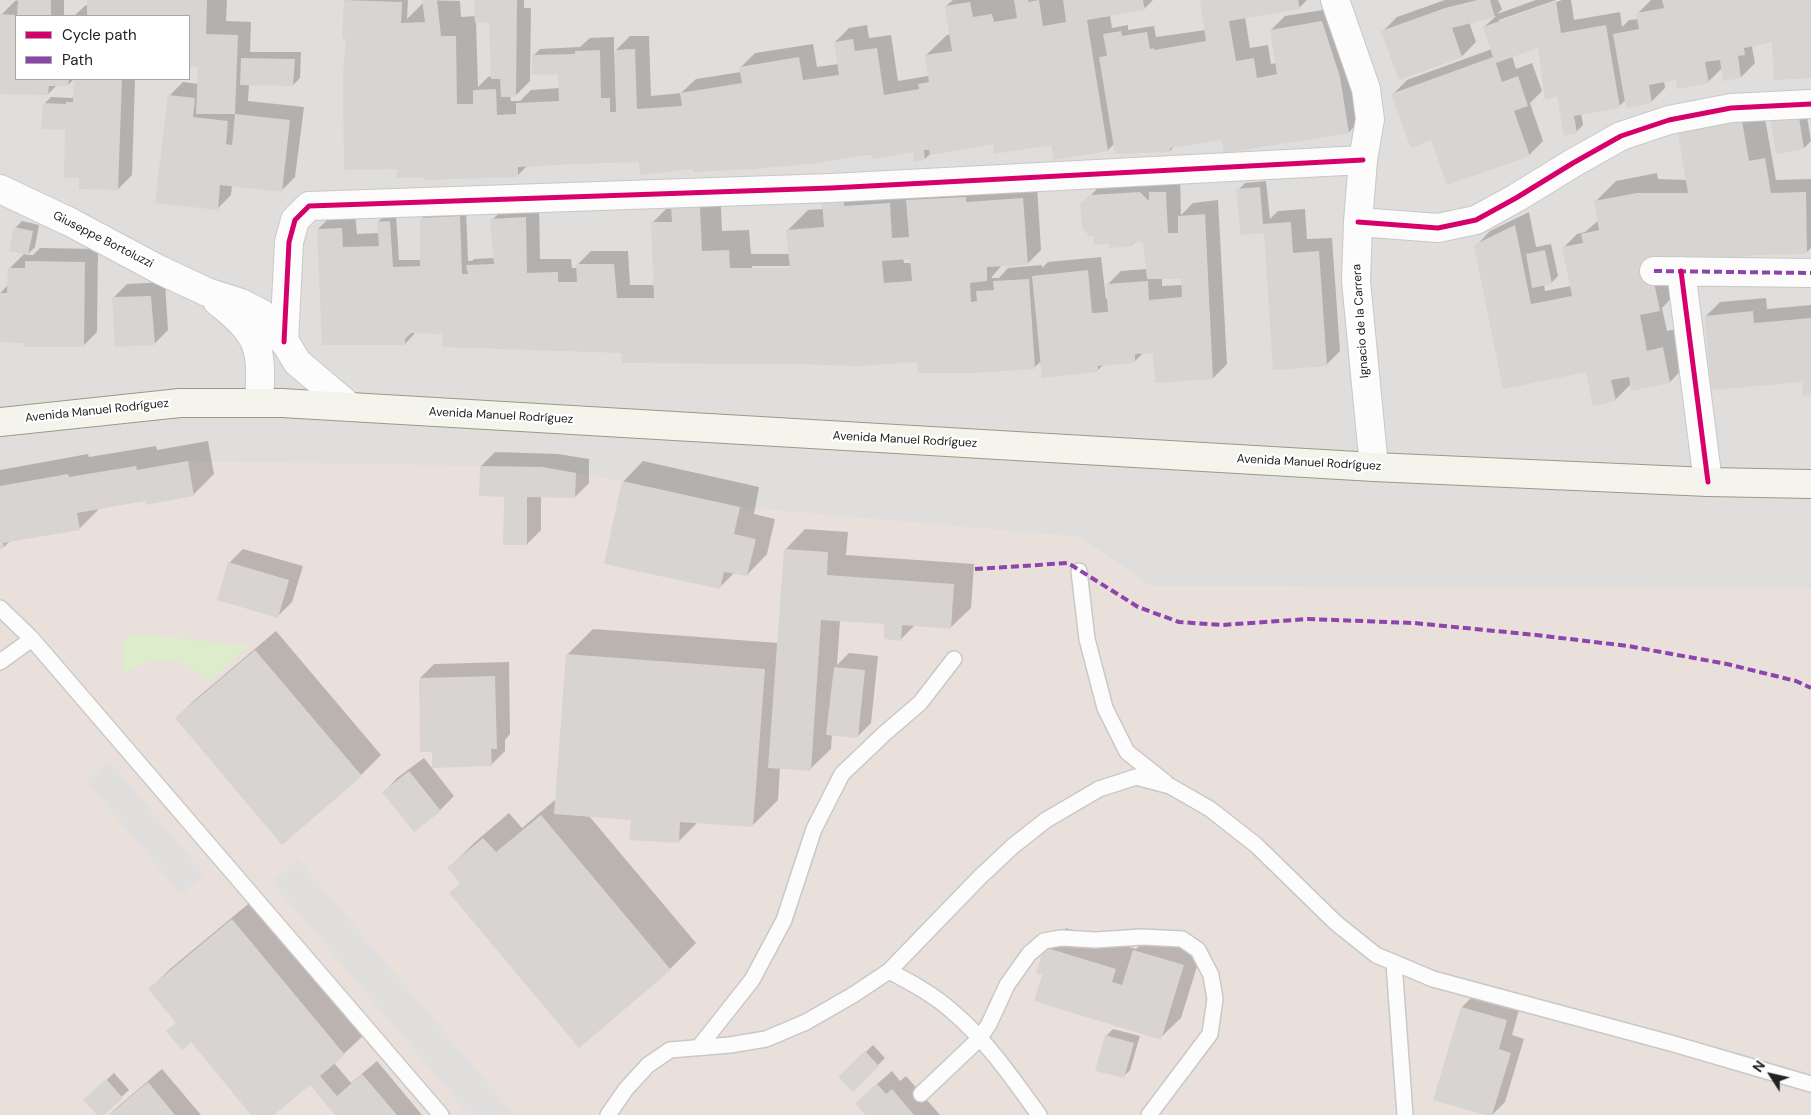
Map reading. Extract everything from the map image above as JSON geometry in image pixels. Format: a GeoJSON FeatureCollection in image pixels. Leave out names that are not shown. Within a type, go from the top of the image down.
{"type":"FeatureCollection","features":[{"type":"Feature","properties":{"kind":"main road","name":"Avenida Manuel Rodríguez"},"geometry":{"type":"LineString","coordinates":[[0,422],[180,403],[259,403],[1374,467],[1708,482],[1811,484]]}},
{"type":"Feature","properties":{"kind":"street","name":"Ignacio de la Carrera"},"geometry":{"type":"LineString","coordinates":[[1335,0],[1366,89],[1370,119],[1363,160],[1356,281],[1374,467]]}},
{"type":"Feature","properties":{"kind":"street"},"geometry":{"type":"LineString","coordinates":[[1358,222],[1438,228],[1476,220],[1516,198],[1573,162],[1621,136],[1670,120],[1731,108],[1811,104]]}},
{"type":"Feature","properties":{"kind":"street"},"geometry":{"type":"LineString","coordinates":[[284,342],[289,242],[295,220],[309,206],[831,188],[1363,160]]}},
{"type":"Feature","properties":{"kind":"street","name":"Giuseppe Bortoluzzi"},"geometry":{"type":"LineString","coordinates":[[0,189],[70,222],[206,292]]}},
{"type":"Feature","properties":{"kind":"street"},"geometry":{"type":"LineString","coordinates":[[1654,271],[1811,273]]}},
{"type":"Feature","properties":{"kind":"street"},"geometry":{"type":"LineString","coordinates":[[1681,271],[1708,482]]}},
{"type":"Feature","properties":{"kind":"street"},"geometry":{"type":"LineString","coordinates":[[206,292],[241,303],[262,314],[275,325],[298,362],[350,407]]}},
{"type":"Feature","properties":{"kind":"street"},"geometry":{"type":"LineString","coordinates":[[206,292],[241,323],[256,345],[260,375],[259,403]]}},
{"type":"Feature","properties":{"kind":"lane"},"geometry":{"type":"LineString","coordinates":[[1080,571],[1086,639],[1104,708],[1127,752],[1170,786],[1210,809],[1249,839],[1336,923],[1376,955],[1433,979],[1674,1044],[1811,1084]]}},
{"type":"Feature","properties":{"kind":"lane"},"geometry":{"type":"LineString","coordinates":[[0,608],[32,639],[441,1115]]}},
{"type":"Feature","properties":{"kind":"lane"},"geometry":{"type":"LineString","coordinates":[[0,662],[32,639]]}},
{"type":"Feature","properties":{"kind":"lane"},"geometry":{"type":"LineString","coordinates":[[699,1047],[752,980],[780,929],[814,829],[842,774],[920,703],[954,659]]}},
{"type":"Feature","properties":{"kind":"lane"},"geometry":{"type":"LineString","coordinates":[[608,1115],[626,1089],[648,1065],[670,1050],[730,1045],[766,1039],[806,1022],[889,971],[1013,846],[1046,820],[1098,789],[1136,778],[1170,786]]}},
{"type":"Feature","properties":{"kind":"lane"},"geometry":{"type":"LineString","coordinates":[[921,1094],[980,1038],[989,1024],[1007,985],[1029,954],[1044,941],[1061,938],[1096,940],[1142,937],[1182,939],[1198,950],[1211,975],[1215,999],[1210,1034],[1149,1115]]}},
{"type":"Feature","properties":{"kind":"lane"},"geometry":{"type":"LineString","coordinates":[[1394,963],[1405,1115]]}},
{"type":"Feature","properties":{"kind":"lane"},"geometry":{"type":"LineString","coordinates":[[889,971],[920,987],[954,1012],[980,1038],[1039,1115]]}},
{"type":"Feature","properties":{"kind":"shaded area"},"geometry":{"type":"Polygon","coordinates":[[[0,0],[1811,0],[1811,1115],[0,1115],[0,0]]]}},
{"type":"Feature","properties":{"kind":"shaded area"},"geometry":{"type":"Polygon","coordinates":[[[188,461],[543,467],[622,481],[740,507],[1081,537],[1151,586],[1811,589],[1811,1115],[0,1115],[0,486],[68,474],[69,477],[136,466],[137,470],[188,461]]]}},
{"type":"Feature","properties":{"kind":"shaded area"},"geometry":{"type":"Polygon","coordinates":[[[110,761],[205,875],[181,895],[86,781],[110,761]]]}},
{"type":"Feature","properties":{"kind":"shaded area"},"geometry":{"type":"Polygon","coordinates":[[[298,859],[515,1115],[469,1115],[272,882],[298,859]]]}},
{"type":"Feature","properties":{"kind":"green space"},"geometry":{"type":"Polygon","coordinates":[[[140,634],[248,646],[208,681],[190,667],[169,661],[147,663],[127,673],[122,656],[124,643],[126,639],[140,634]]]}},
{"type":"Feature","properties":{"kind":"building"},"geometry":{"type":"Polygon","coordinates":[[[18,0],[51,0],[51,15],[17,15],[18,0]]]}},
{"type":"Feature","properties":{"kind":"building"},"geometry":{"type":"Polygon","coordinates":[[[87,0],[207,0],[206,34],[238,35],[235,114],[196,114],[198,67],[190,67],[190,15],[87,15],[87,0]]]}},
{"type":"Feature","properties":{"kind":"building"},"geometry":{"type":"Polygon","coordinates":[[[344,0],[402,2],[401,23],[425,22],[422,0],[437,0],[441,36],[456,36],[457,104],[473,104],[473,90],[496,89],[497,115],[516,114],[516,103],[559,101],[558,74],[532,75],[532,55],[575,54],[575,51],[600,50],[601,98],[610,98],[610,112],[616,112],[614,50],[635,49],[637,109],[682,106],[680,93],[742,83],[739,67],[799,57],[803,80],[839,75],[834,42],[853,39],[855,51],[877,48],[884,95],[919,89],[918,84],[929,82],[925,55],[952,51],[945,6],[970,2],[973,17],[992,14],[994,22],[1017,18],[1014,0],[1028,0],[1028,2],[1039,0],[1043,26],[1066,22],[1063,0],[1143,0],[1145,10],[1087,20],[1108,151],[1054,160],[1051,145],[994,154],[993,144],[930,155],[929,150],[924,150],[925,160],[914,162],[913,152],[872,159],[872,154],[817,163],[755,169],[693,172],[693,169],[640,175],[639,162],[578,164],[518,167],[518,177],[424,180],[423,177],[397,178],[397,169],[344,170],[343,74],[346,39],[342,38],[344,0]]]}},
{"type":"Feature","properties":{"kind":"building"},"geometry":{"type":"Polygon","coordinates":[[[474,0],[517,0],[516,97],[501,97],[500,79],[491,79],[489,22],[475,23],[474,0]]]}},
{"type":"Feature","properties":{"kind":"building"},"geometry":{"type":"Polygon","coordinates":[[[1200,0],[1298,0],[1300,9],[1229,21],[1236,61],[1254,58],[1257,78],[1277,74],[1270,30],[1322,21],[1340,77],[1349,133],[1224,153],[1222,140],[1170,148],[1170,152],[1115,154],[1099,57],[1107,56],[1103,34],[1121,31],[1122,36],[1147,32],[1150,49],[1154,48],[1154,50],[1206,41],[1200,0]]]}},
{"type":"Feature","properties":{"kind":"building"},"geometry":{"type":"Polygon","coordinates":[[[1477,0],[1490,0],[1495,17],[1452,28],[1462,57],[1399,80],[1381,31],[1445,8],[1477,0]]]}},
{"type":"Feature","properties":{"kind":"building"},"geometry":{"type":"Polygon","coordinates":[[[1662,0],[1811,0],[1811,78],[1774,80],[1772,42],[1744,48],[1745,55],[1738,56],[1741,78],[1723,81],[1720,60],[1705,62],[1709,83],[1677,89],[1676,80],[1649,85],[1652,103],[1626,108],[1613,34],[1639,29],[1636,13],[1664,8],[1662,0]]]}},
{"type":"Feature","properties":{"kind":"building"},"geometry":{"type":"Polygon","coordinates":[[[1556,1],[1561,33],[1606,25],[1620,108],[1574,116],[1577,133],[1564,136],[1557,96],[1545,100],[1538,48],[1496,63],[1502,82],[1518,76],[1528,106],[1514,111],[1530,156],[1447,185],[1431,140],[1411,148],[1391,94],[1493,57],[1483,27],[1556,1]]]}},
{"type":"Feature","properties":{"kind":"building"},"geometry":{"type":"Polygon","coordinates":[[[0,14],[16,15],[15,80],[69,80],[68,86],[49,86],[48,95],[0,94],[0,14]]]}},
{"type":"Feature","properties":{"kind":"building"},"geometry":{"type":"Polygon","coordinates":[[[241,58],[295,59],[293,86],[240,85],[241,58]]]}},
{"type":"Feature","properties":{"kind":"building"},"geometry":{"type":"Polygon","coordinates":[[[74,80],[122,80],[118,190],[79,189],[79,178],[64,178],[65,130],[41,129],[43,103],[66,104],[66,102],[73,102],[74,80]]]}},
{"type":"Feature","properties":{"kind":"building"},"geometry":{"type":"Polygon","coordinates":[[[168,95],[195,98],[193,117],[228,121],[226,144],[232,145],[235,114],[290,120],[282,192],[220,185],[218,210],[155,203],[168,95]]]}},
{"type":"Feature","properties":{"kind":"building"},"geometry":{"type":"Polygon","coordinates":[[[1798,111],[1804,149],[1776,154],[1770,115],[1798,111]]]}},
{"type":"Feature","properties":{"kind":"building"},"geometry":{"type":"Polygon","coordinates":[[[1742,121],[1749,161],[1765,158],[1771,193],[1806,192],[1807,254],[1755,255],[1708,262],[1650,263],[1660,311],[1640,315],[1647,351],[1663,347],[1670,383],[1631,391],[1629,377],[1611,380],[1616,401],[1593,406],[1586,372],[1503,389],[1474,245],[1515,225],[1531,304],[1572,296],[1562,247],[1583,243],[1581,234],[1599,230],[1594,201],[1637,193],[1688,193],[1678,133],[1742,121]]]}},
{"type":"Feature","properties":{"kind":"building"},"geometry":{"type":"Polygon","coordinates":[[[1260,187],[1263,224],[1291,222],[1293,253],[1319,251],[1327,366],[1273,370],[1264,233],[1241,235],[1236,189],[1260,187]]]}},
{"type":"Feature","properties":{"kind":"building"},"geometry":{"type":"Polygon","coordinates":[[[1140,192],[1149,201],[1149,192],[1166,192],[1168,233],[1178,233],[1178,216],[1205,214],[1213,379],[1155,383],[1153,353],[1135,354],[1135,363],[1098,366],[1098,372],[1042,378],[1032,276],[1088,270],[1092,313],[1108,312],[1106,284],[1148,281],[1149,300],[1182,297],[1181,279],[1147,279],[1143,242],[1133,243],[1133,246],[1109,248],[1109,244],[1094,245],[1094,236],[1089,236],[1082,227],[1080,204],[1090,195],[1140,192]]]}},
{"type":"Feature","properties":{"kind":"building"},"geometry":{"type":"Polygon","coordinates":[[[966,197],[966,202],[1023,198],[1028,265],[987,267],[987,281],[970,283],[971,302],[977,301],[976,291],[994,290],[993,281],[1029,279],[1035,369],[975,373],[918,373],[917,362],[858,366],[622,363],[621,353],[443,347],[442,334],[411,333],[405,339],[405,345],[322,345],[317,229],[342,228],[343,247],[379,246],[377,222],[390,221],[393,267],[420,266],[420,218],[460,216],[462,274],[468,274],[466,265],[494,264],[490,219],[526,217],[527,273],[558,272],[558,282],[577,282],[576,264],[614,264],[617,298],[654,298],[651,222],[672,222],[671,207],[700,207],[702,251],[729,250],[730,268],[790,268],[786,230],[824,227],[822,200],[844,198],[844,206],[890,203],[892,238],[909,237],[906,200],[966,197]],[[910,259],[882,261],[884,283],[912,281],[910,259]]]}},
{"type":"Feature","properties":{"kind":"building"},"geometry":{"type":"Polygon","coordinates":[[[14,227],[33,231],[28,255],[9,251],[14,227]]]}},
{"type":"Feature","properties":{"kind":"building"},"geometry":{"type":"Polygon","coordinates":[[[1545,250],[1552,284],[1532,288],[1526,254],[1545,250]]]}},
{"type":"Feature","properties":{"kind":"building"},"geometry":{"type":"Polygon","coordinates":[[[25,261],[85,262],[84,347],[24,347],[23,343],[0,342],[0,293],[7,293],[8,268],[25,268],[25,261]]]}},
{"type":"Feature","properties":{"kind":"building"},"geometry":{"type":"Polygon","coordinates":[[[151,296],[155,345],[115,347],[112,297],[151,296]]]}},
{"type":"Feature","properties":{"kind":"building"},"geometry":{"type":"Polygon","coordinates":[[[1753,311],[1754,323],[1811,318],[1811,395],[1803,396],[1802,382],[1711,390],[1705,316],[1753,311]]]}},
{"type":"Feature","properties":{"kind":"building"},"geometry":{"type":"Polygon","coordinates":[[[188,461],[194,496],[145,505],[145,501],[77,513],[80,530],[3,543],[4,548],[0,549],[0,486],[68,474],[69,477],[136,466],[137,470],[188,461]]]}},
{"type":"Feature","properties":{"kind":"building"},"geometry":{"type":"Polygon","coordinates":[[[480,466],[543,467],[576,473],[575,498],[527,497],[527,545],[503,545],[504,497],[479,496],[480,466]]]}},
{"type":"Feature","properties":{"kind":"building"},"geometry":{"type":"Polygon","coordinates":[[[622,481],[740,507],[734,534],[756,539],[747,576],[724,572],[720,589],[604,564],[622,481]]]}},
{"type":"Feature","properties":{"kind":"building"},"geometry":{"type":"Polygon","coordinates":[[[784,549],[828,552],[827,575],[954,584],[951,629],[902,625],[901,641],[884,639],[884,624],[821,620],[811,771],[768,768],[784,549]]]}},
{"type":"Feature","properties":{"kind":"building"},"geometry":{"type":"Polygon","coordinates":[[[228,562],[289,580],[278,618],[217,600],[228,562]]]}},
{"type":"Feature","properties":{"kind":"building"},"geometry":{"type":"Polygon","coordinates":[[[255,650],[362,776],[282,845],[175,718],[255,650]]]}},
{"type":"Feature","properties":{"kind":"building"},"geometry":{"type":"Polygon","coordinates":[[[566,654],[765,669],[753,827],[680,822],[679,843],[629,840],[631,820],[554,814],[566,654]]]}},
{"type":"Feature","properties":{"kind":"building"},"geometry":{"type":"Polygon","coordinates":[[[834,667],[865,670],[858,738],[826,735],[834,667]]]}},
{"type":"Feature","properties":{"kind":"building"},"geometry":{"type":"Polygon","coordinates":[[[495,676],[497,749],[491,749],[492,766],[432,768],[432,752],[420,752],[419,678],[495,676]]]}},
{"type":"Feature","properties":{"kind":"building"},"geometry":{"type":"Polygon","coordinates":[[[409,771],[441,811],[414,832],[382,792],[409,771]]]}},
{"type":"Feature","properties":{"kind":"building"},"geometry":{"type":"Polygon","coordinates":[[[541,815],[671,970],[579,1048],[449,893],[460,883],[447,868],[483,838],[496,852],[541,815]]]}},
{"type":"Feature","properties":{"kind":"building"},"geometry":{"type":"Polygon","coordinates":[[[232,919],[345,1055],[320,1076],[337,1096],[362,1074],[397,1115],[335,1115],[310,1085],[274,1115],[251,1115],[191,1042],[182,1050],[166,1031],[176,1023],[148,989],[232,919]]]}},
{"type":"Feature","properties":{"kind":"building"},"geometry":{"type":"Polygon","coordinates":[[[1044,947],[1116,969],[1112,982],[1122,985],[1133,950],[1184,965],[1161,1040],[1034,1001],[1042,975],[1036,973],[1044,947]]]}},
{"type":"Feature","properties":{"kind":"building"},"geometry":{"type":"Polygon","coordinates":[[[1461,1007],[1507,1020],[1499,1049],[1511,1053],[1492,1115],[1485,1115],[1433,1100],[1461,1007]]]}},
{"type":"Feature","properties":{"kind":"building"},"geometry":{"type":"Polygon","coordinates":[[[1105,1035],[1134,1043],[1124,1078],[1095,1071],[1105,1035]]]}},
{"type":"Feature","properties":{"kind":"building"},"geometry":{"type":"Polygon","coordinates":[[[865,1051],[879,1066],[853,1092],[838,1077],[865,1051]]]}},
{"type":"Feature","properties":{"kind":"building"},"geometry":{"type":"Polygon","coordinates":[[[106,1079],[123,1098],[104,1115],[97,1115],[83,1100],[106,1079]]]}},
{"type":"Feature","properties":{"kind":"building"},"geometry":{"type":"Polygon","coordinates":[[[148,1082],[175,1115],[109,1115],[148,1082]]]}},
{"type":"Feature","properties":{"kind":"building"},"geometry":{"type":"Polygon","coordinates":[[[877,1084],[886,1094],[892,1089],[914,1115],[865,1115],[855,1103],[877,1084]]]}},
{"type":"Feature","properties":{"kind":"marked path"},"geometry":{"type":"LineString","coordinates":[[1654,271],[1811,273]]}},
{"type":"Feature","properties":{"kind":"marked path"},"geometry":{"type":"LineString","coordinates":[[975,569],[1068,563],[1138,607],[1179,622],[1222,625],[1308,619],[1414,623],[1536,635],[1628,646],[1727,664],[1796,681],[1811,688]]}},
{"type":"Feature","properties":{"kind":"cycle path"},"geometry":{"type":"LineString","coordinates":[[1358,222],[1438,228],[1476,220],[1621,136],[1669,120],[1731,108],[1811,104]]}},
{"type":"Feature","properties":{"kind":"cycle path"},"geometry":{"type":"LineString","coordinates":[[284,342],[289,242],[295,220],[309,206],[831,188],[1363,160]]}},
{"type":"Feature","properties":{"kind":"cycle path"},"geometry":{"type":"LineString","coordinates":[[1681,271],[1708,482]]}}]}
